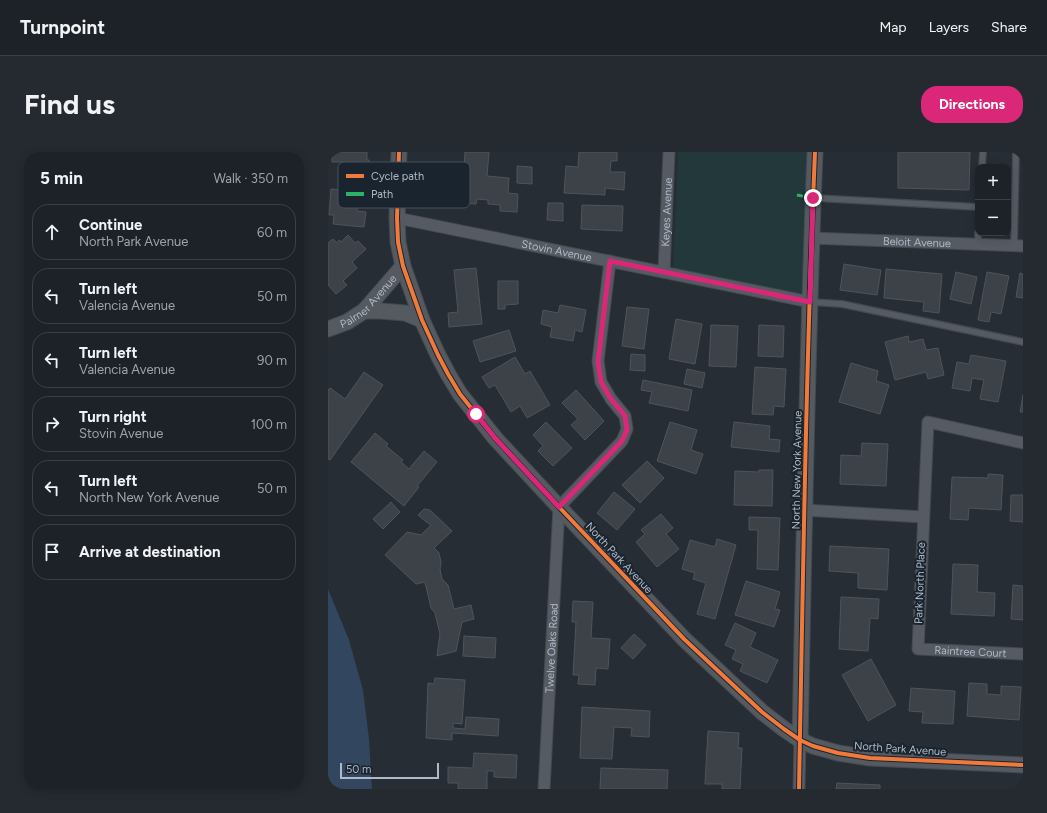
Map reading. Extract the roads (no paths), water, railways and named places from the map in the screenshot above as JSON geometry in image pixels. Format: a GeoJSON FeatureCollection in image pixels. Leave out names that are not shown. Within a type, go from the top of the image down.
{"type":"FeatureCollection","features":[{"type":"Feature","properties":{"kind":"street","name":"North Park Avenue"},"geometry":{"type":"LineString","coordinates":[[399,152],[399,162]]}},
{"type":"Feature","properties":{"kind":"street","name":"Keyes Avenue"},"geometry":{"type":"LineString","coordinates":[[664,272],[669,152]]}},
{"type":"Feature","properties":{"kind":"street","name":"North New York Avenue"},"geometry":{"type":"LineString","coordinates":[[800,789],[804,510],[811,238],[815,152]]}},
{"type":"Feature","properties":{"kind":"street","name":"North Park Avenue"},"geometry":{"type":"LineString","coordinates":[[397,208],[398,242],[403,266],[422,320],[438,355],[460,394],[495,438],[684,639],[762,712],[800,740],[813,746],[838,753],[870,758],[1023,765]]}},
{"type":"Feature","properties":{"kind":"street","name":"Stovin Avenue"},"geometry":{"type":"LineString","coordinates":[[397,218],[810,302]]}},
{"type":"Feature","properties":{"kind":"street","name":"Beloit Avenue"},"geometry":{"type":"LineString","coordinates":[[811,238],[1019,246]]}},
{"type":"Feature","properties":{"kind":"street"},"geometry":{"type":"LineString","coordinates":[[559,507],[622,441],[627,430],[625,416],[611,399],[601,382],[598,362],[610,261]]}},
{"type":"Feature","properties":{"kind":"street","name":"Palmer Avenue"},"geometry":{"type":"LineString","coordinates":[[328,329],[347,322],[364,311],[403,266]]}},
{"type":"Feature","properties":{"kind":"street"},"geometry":{"type":"LineString","coordinates":[[364,311],[405,313],[422,320]]}},
{"type":"Feature","properties":{"kind":"street","name":"Park North Place"},"geometry":{"type":"LineString","coordinates":[[918,649],[928,422],[1023,442]]}},
{"type":"Feature","properties":{"kind":"street","name":"Twelve Oaks Road"},"geometry":{"type":"LineString","coordinates":[[544,789],[559,507]]}},
{"type":"Feature","properties":{"kind":"street"},"geometry":{"type":"LineString","coordinates":[[804,510],[923,517]]}},
{"type":"Feature","properties":{"kind":"street","name":"Raintree Court"},"geometry":{"type":"LineString","coordinates":[[918,649],[1023,654]]}},
{"type":"Feature","properties":{"kind":"lane"},"geometry":{"type":"LineString","coordinates":[[982,164],[983,152]]}},
{"type":"Feature","properties":{"kind":"lane"},"geometry":{"type":"LineString","coordinates":[[1016,152],[1019,246]]}},
{"type":"Feature","properties":{"kind":"lane"},"geometry":{"type":"LineString","coordinates":[[813,198],[975,207]]}},
{"type":"Feature","properties":{"kind":"lane"},"geometry":{"type":"LineString","coordinates":[[978,236],[978,244]]}},
{"type":"Feature","properties":{"kind":"lane"},"geometry":{"type":"LineString","coordinates":[[810,302],[842,304],[1023,342]]}},
{"type":"Feature","properties":{"kind":"water"},"geometry":{"type":"Polygon","coordinates":[[[328,589],[349,640],[363,690],[369,739],[372,789],[328,789],[328,589]]]}}]}
